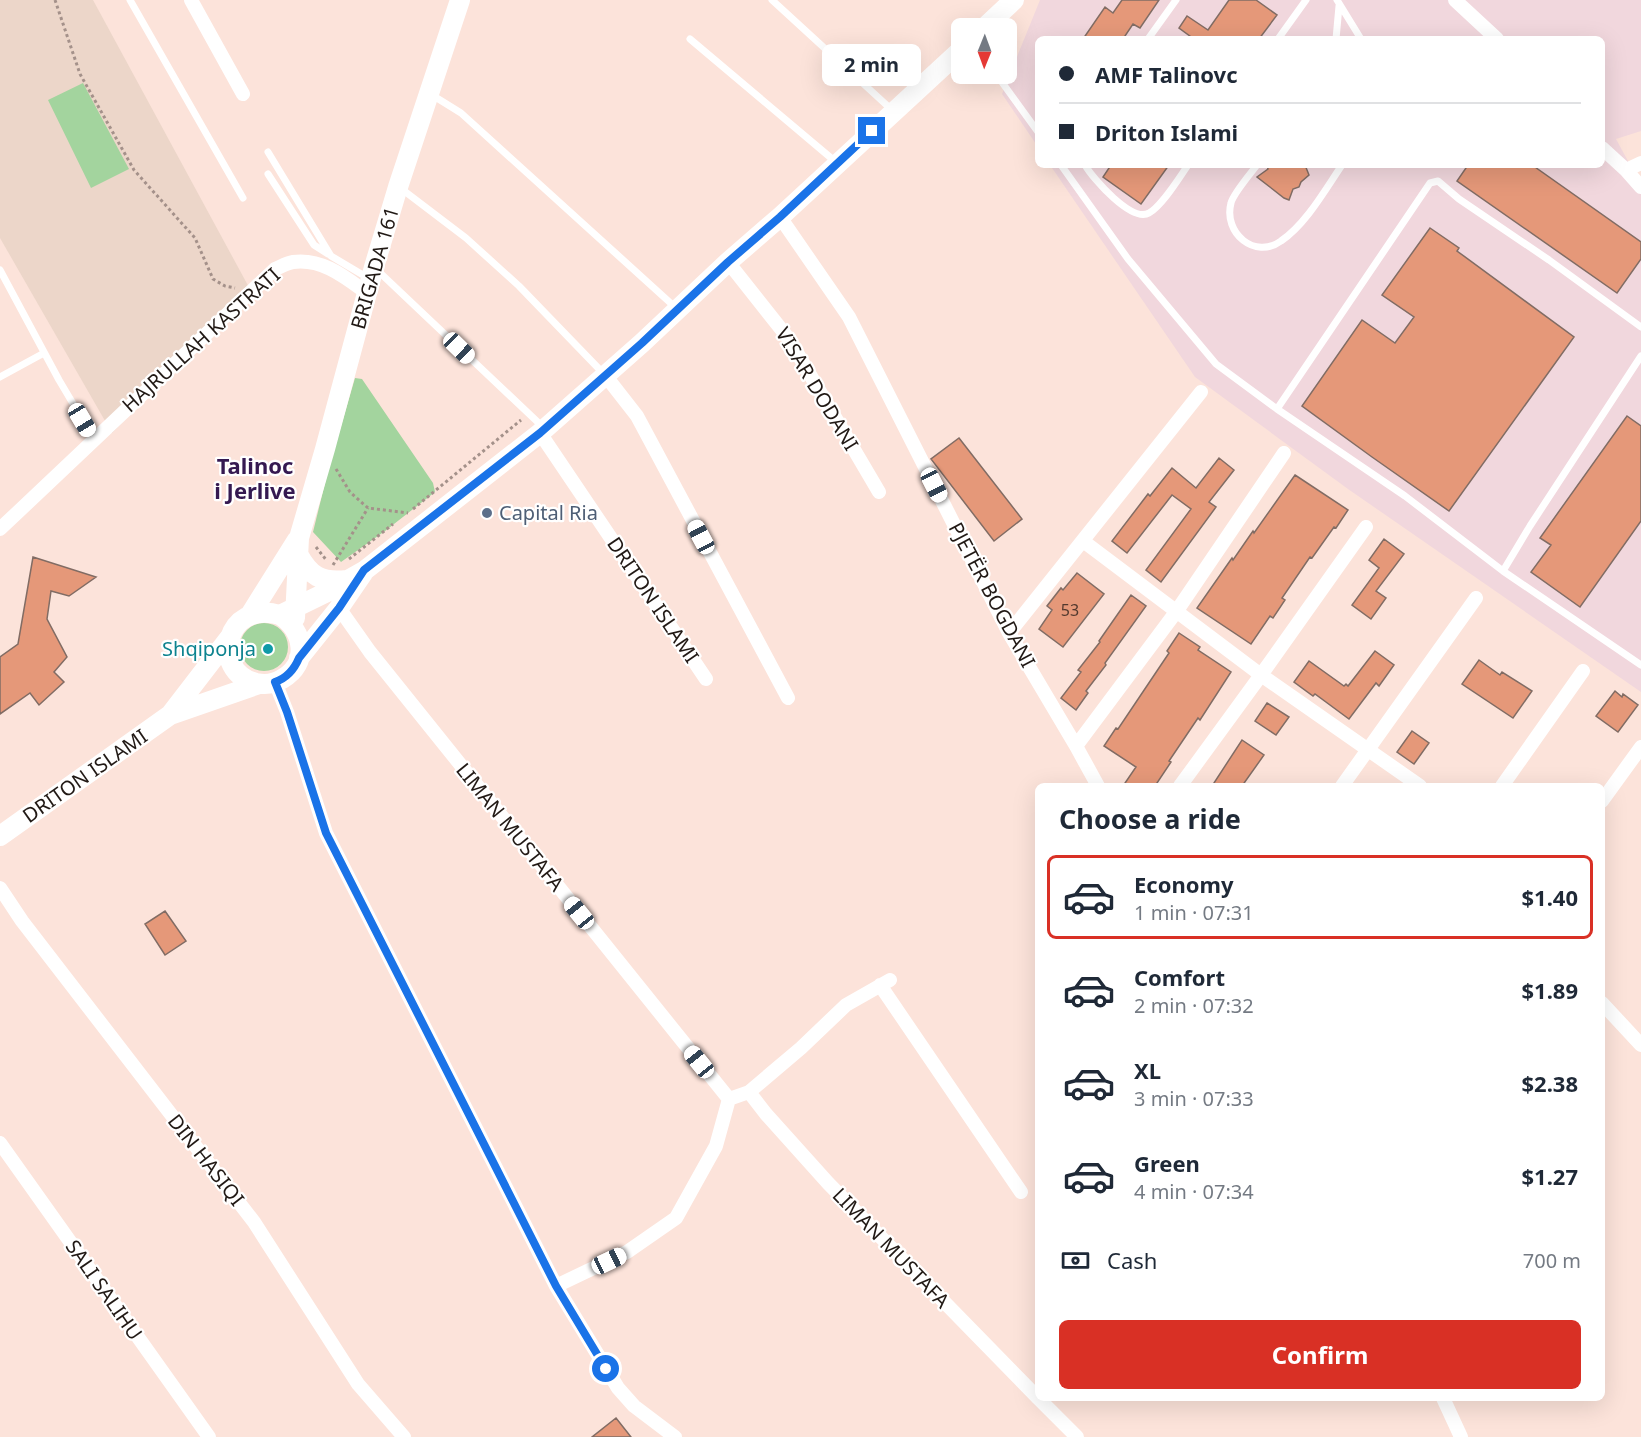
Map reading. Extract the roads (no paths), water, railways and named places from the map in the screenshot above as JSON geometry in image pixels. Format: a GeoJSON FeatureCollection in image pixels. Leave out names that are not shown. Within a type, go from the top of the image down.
{"type":"FeatureCollection","features":[{"type":"Feature","properties":{"kind":"street"},"geometry":{"type":"LineString","coordinates":[[191,0],[243,94]]}},
{"type":"Feature","properties":{"kind":"street","name":"BRIGADA 161"},"geometry":{"type":"LineString","coordinates":[[288,612],[298,546],[370,280],[398,187],[460,0]]}},
{"type":"Feature","properties":{"kind":"street"},"geometry":{"type":"LineString","coordinates":[[995,18],[1014,0]]}},
{"type":"Feature","properties":{"kind":"street"},"geometry":{"type":"LineString","coordinates":[[1455,0],[1494,36]]}},
{"type":"Feature","properties":{"kind":"street","name":"DRITON ISLAMI"},"geometry":{"type":"LineString","coordinates":[[0,836],[171,715],[288,675],[339,608],[364,570],[542,430],[780,217],[951,59]]}},
{"type":"Feature","properties":{"kind":"street"},"geometry":{"type":"LineString","coordinates":[[1605,151],[1641,187]]}},
{"type":"Feature","properties":{"kind":"street"},"geometry":{"type":"LineString","coordinates":[[1626,170],[1641,163]]}},
{"type":"Feature","properties":{"kind":"street","name":"PJETËR BOGDANI"},"geometry":{"type":"LineString","coordinates":[[780,217],[849,317],[1009,633],[1096,783]]}},
{"type":"Feature","properties":{"kind":"street","name":"HAJRULLAH KASTRATI"},"geometry":{"type":"LineString","coordinates":[[0,529],[274,269],[292,262],[314,263],[370,280]]}},
{"type":"Feature","properties":{"kind":"street","name":"VISAR DODANI"},"geometry":{"type":"LineString","coordinates":[[728,262],[789,339],[879,492]]}},
{"type":"Feature","properties":{"kind":"street"},"geometry":{"type":"LineString","coordinates":[[605,375],[637,416],[788,698]]}},
{"type":"Feature","properties":{"kind":"street"},"geometry":{"type":"LineString","coordinates":[[1009,633],[1201,392]]}},
{"type":"Feature","properties":{"kind":"street","name":"DRITON ISLAMI"},"geometry":{"type":"LineString","coordinates":[[542,430],[706,679]]}},
{"type":"Feature","properties":{"kind":"street"},"geometry":{"type":"LineString","coordinates":[[1076,746],[1176,612],[1284,453]]}},
{"type":"Feature","properties":{"kind":"street"},"geometry":{"type":"LineString","coordinates":[[1182,783],[1366,526]]}},
{"type":"Feature","properties":{"kind":"street"},"geometry":{"type":"LineString","coordinates":[[1083,541],[1261,675],[1416,783]]}},
{"type":"Feature","properties":{"kind":"street"},"geometry":{"type":"LineString","coordinates":[[298,546],[305,566],[320,579],[332,582],[343,572]]}},
{"type":"Feature","properties":{"kind":"street","name":"BRIGADA 161"},"geometry":{"type":"LineString","coordinates":[[250,615],[298,546]]}},
{"type":"Feature","properties":{"kind":"street","name":"DRITON ISLAMI"},"geometry":{"type":"LineString","coordinates":[[171,715],[241,620],[260,612],[288,612],[343,572],[364,570]]}},
{"type":"Feature","properties":{"kind":"street"},"geometry":{"type":"LineString","coordinates":[[1344,783],[1476,598]]}},
{"type":"Feature","properties":{"kind":"street","name":"LIMAN MUSTAFA"},"geometry":{"type":"LineString","coordinates":[[339,608],[370,652],[729,1100]]}},
{"type":"Feature","properties":{"kind":"street"},"geometry":{"type":"LineString","coordinates":[[288,612],[288,621],[299,638],[301,648],[299,658]]}},
{"type":"Feature","properties":{"kind":"street"},"geometry":{"type":"LineString","coordinates":[[230,637],[228,647],[230,658],[240,675],[249,681],[267,683],[287,712],[326,833],[556,1286],[618,1388],[634,1406],[675,1437]]}},
{"type":"Feature","properties":{"kind":"street"},"geometry":{"type":"LineString","coordinates":[[1504,783],[1583,671]]}},
{"type":"Feature","properties":{"kind":"street"},"geometry":{"type":"LineString","coordinates":[[1605,797],[1641,747]]}},
{"type":"Feature","properties":{"kind":"street","name":"DIN HASIQI"},"geometry":{"type":"LineString","coordinates":[[0,888],[21,921],[254,1222],[358,1384],[404,1437]]}},
{"type":"Feature","properties":{"kind":"street"},"geometry":{"type":"LineString","coordinates":[[556,1286],[627,1252],[676,1218],[716,1146],[729,1100],[749,1092],[801,1048],[846,1005],[885,982],[1021,1192]]}},
{"type":"Feature","properties":{"kind":"street"},"geometry":{"type":"LineString","coordinates":[[1605,1006],[1641,1045]]}},
{"type":"Feature","properties":{"kind":"street","name":"LIMAN MUSTAFA"},"geometry":{"type":"LineString","coordinates":[[749,1092],[828,1183],[1035,1395]]}},
{"type":"Feature","properties":{"kind":"street","name":"SALI SALIHU"},"geometry":{"type":"LineString","coordinates":[[0,1143],[209,1437]]}},
{"type":"Feature","properties":{"kind":"street","name":"LIMAN MUSTAFA"},"geometry":{"type":"LineString","coordinates":[[1041,1401],[1077,1437]]}},
{"type":"Feature","properties":{"kind":"street"},"geometry":{"type":"LineString","coordinates":[[1444,1401],[1461,1437]]}},
{"type":"Feature","properties":{"kind":"lane"},"geometry":{"type":"LineString","coordinates":[[130,0],[243,198]]}},
{"type":"Feature","properties":{"kind":"lane"},"geometry":{"type":"LineString","coordinates":[[772,0],[894,112]]}},
{"type":"Feature","properties":{"kind":"lane"},"geometry":{"type":"LineString","coordinates":[[1150,36],[1176,0]]}},
{"type":"Feature","properties":{"kind":"lane"},"geometry":{"type":"LineString","coordinates":[[1280,36],[1306,0]]}},
{"type":"Feature","properties":{"kind":"lane"},"geometry":{"type":"LineString","coordinates":[[1336,36],[1338,3]]}},
{"type":"Feature","properties":{"kind":"lane"},"geometry":{"type":"LineString","coordinates":[[1338,3],[1359,36]]}},
{"type":"Feature","properties":{"kind":"lane"},"geometry":{"type":"LineString","coordinates":[[690,39],[837,164]]}},
{"type":"Feature","properties":{"kind":"lane"},"geometry":{"type":"LineString","coordinates":[[1003,84],[1035,128]]}},
{"type":"Feature","properties":{"kind":"lane"},"geometry":{"type":"LineString","coordinates":[[430,93],[461,112],[678,309]]}},
{"type":"Feature","properties":{"kind":"lane"},"geometry":{"type":"LineString","coordinates":[[268,152],[331,256]]}},
{"type":"Feature","properties":{"kind":"lane"},"geometry":{"type":"LineString","coordinates":[[1063,168],[1128,259],[1216,364],[1277,409],[1405,496],[1503,571],[1641,665]]}},
{"type":"Feature","properties":{"kind":"lane"},"geometry":{"type":"LineString","coordinates":[[1086,168],[1109,194],[1138,215],[1148,214],[1158,206],[1186,168]]}},
{"type":"Feature","properties":{"kind":"lane"},"geometry":{"type":"LineString","coordinates":[[1255,168],[1231,201],[1230,213],[1235,233],[1245,242],[1258,248],[1272,246],[1282,241],[1304,219],[1340,168]]}},
{"type":"Feature","properties":{"kind":"lane"},"geometry":{"type":"LineString","coordinates":[[268,174],[314,245],[370,280],[542,430]]}},
{"type":"Feature","properties":{"kind":"lane"},"geometry":{"type":"LineString","coordinates":[[1277,409],[1430,183],[1438,181],[1459,199],[1549,260],[1641,327]]}},
{"type":"Feature","properties":{"kind":"lane"},"geometry":{"type":"LineString","coordinates":[[398,187],[466,238],[519,286],[605,375]]}},
{"type":"Feature","properties":{"kind":"lane"},"geometry":{"type":"LineString","coordinates":[[0,270],[44,353],[94,439]]}},
{"type":"Feature","properties":{"kind":"lane"},"geometry":{"type":"LineString","coordinates":[[0,377],[44,353]]}},
{"type":"Feature","properties":{"kind":"lane"},"geometry":{"type":"LineString","coordinates":[[1503,571],[1641,356]]}},
{"type":"Feature","properties":{"kind":"place","name":"Capital Ria"},"geometry":{"type":"Point","coordinates":[487,513]}},
{"type":"Feature","properties":{"kind":"place","name":"Shqiponja"},"geometry":{"type":"Point","coordinates":[268,649]}},
{"type":"Feature","properties":{"kind":"district","name":"Talinoc i Jerlive"},"geometry":{"type":"Point","coordinates":[255,479]}}]}
